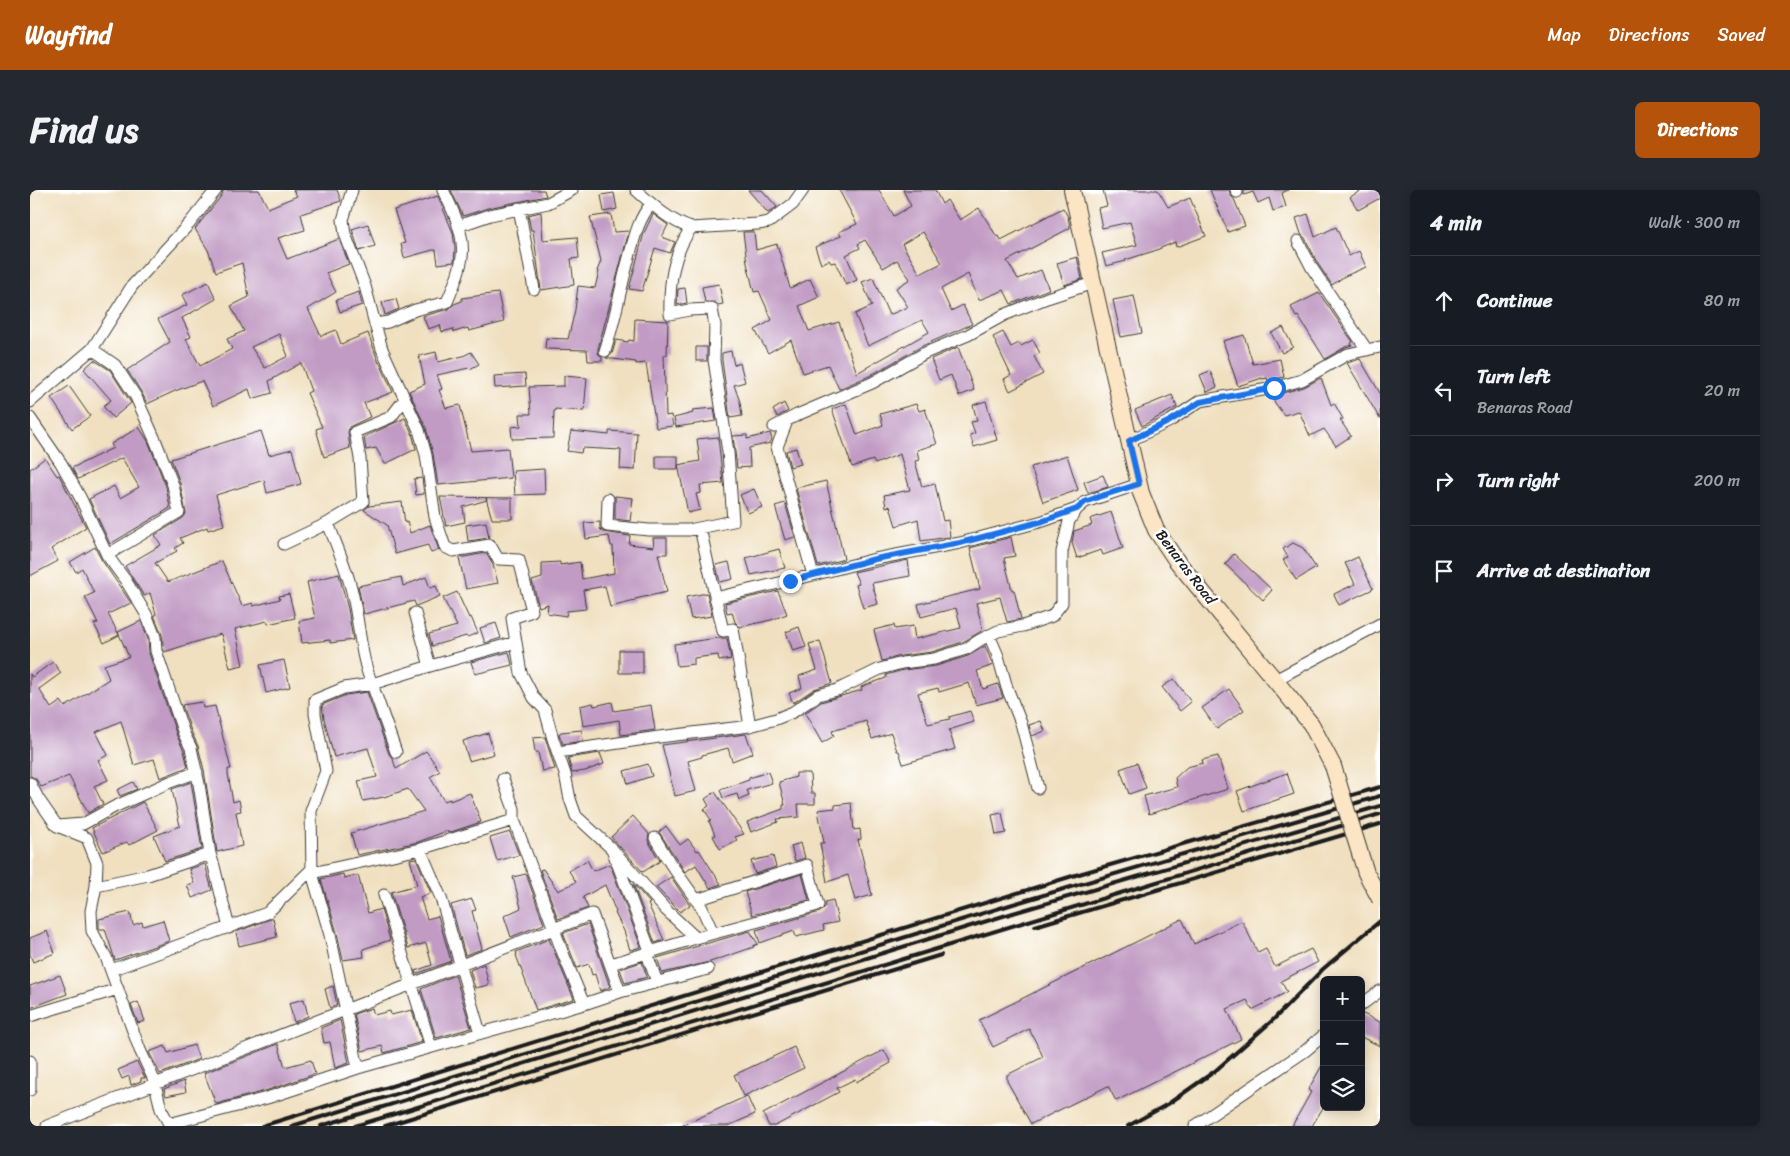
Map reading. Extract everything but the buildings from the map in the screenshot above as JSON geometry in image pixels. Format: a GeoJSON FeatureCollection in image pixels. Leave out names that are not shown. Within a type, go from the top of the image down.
{"type":"FeatureCollection","features":[{"type":"Feature","properties":{"kind":"main road","name":"Benaras Road"},"geometry":{"type":"LineString","coordinates":[[1072,190],[1139,484],[1156,530],[1171,552],[1311,724],[1333,766],[1366,873],[1380,899]]}},
{"type":"Feature","properties":{"kind":"street"},"geometry":{"type":"LineString","coordinates":[[30,402],[92,349],[132,286],[189,224],[216,190]]}},
{"type":"Feature","properties":{"kind":"street"},"geometry":{"type":"LineString","coordinates":[[352,190],[343,220],[345,234],[365,286],[382,349],[418,430],[426,456],[435,517],[445,547],[453,551],[490,545],[498,559],[519,560],[532,611],[512,618],[521,673],[534,698],[545,710],[576,816],[612,849],[666,910],[696,938]]}},
{"type":"Feature","properties":{"kind":"street"},"geometry":{"type":"LineString","coordinates":[[375,324],[388,322],[415,310],[448,302],[462,256],[456,216],[443,190]]}},
{"type":"Feature","properties":{"kind":"street"},"geometry":{"type":"LineString","coordinates":[[458,226],[490,215],[548,202],[572,190]]}},
{"type":"Feature","properties":{"kind":"street"},"geometry":{"type":"LineString","coordinates":[[636,190],[668,217],[681,225],[691,228],[769,222],[793,204],[803,190]]}},
{"type":"Feature","properties":{"kind":"street"},"geometry":{"type":"LineString","coordinates":[[605,350],[611,334],[637,227],[643,213],[651,204]]}},
{"type":"Feature","properties":{"kind":"street"},"geometry":{"type":"LineString","coordinates":[[520,208],[534,289]]}},
{"type":"Feature","properties":{"kind":"street"},"geometry":{"type":"LineString","coordinates":[[608,499],[607,526],[649,530],[689,530],[733,521],[728,452],[714,360],[715,325],[712,309],[689,310],[670,314],[672,272],[683,241],[691,228]]}},
{"type":"Feature","properties":{"kind":"street"},"geometry":{"type":"LineString","coordinates":[[1298,241],[1312,268],[1367,350]]}},
{"type":"Feature","properties":{"kind":"street"},"geometry":{"type":"LineString","coordinates":[[774,427],[797,415],[872,383],[925,354],[968,335],[1004,315],[1047,298],[1094,283]]}},
{"type":"Feature","properties":{"kind":"street"},"geometry":{"type":"LineString","coordinates":[[1129,441],[1170,421],[1200,402],[1274,388],[1302,380],[1330,366],[1348,354],[1380,346]]}},
{"type":"Feature","properties":{"kind":"street"},"geometry":{"type":"LineString","coordinates":[[92,349],[115,365],[136,397],[173,485],[179,512],[108,555]]}},
{"type":"Feature","properties":{"kind":"street"},"geometry":{"type":"LineString","coordinates":[[284,544],[328,523],[362,502],[360,458],[355,432],[390,417],[404,400]]}},
{"type":"Feature","properties":{"kind":"street"},"geometry":{"type":"LineString","coordinates":[[30,418],[81,499],[108,555],[146,614],[155,637],[156,652],[184,734],[191,748],[197,772],[210,854],[229,928]]}},
{"type":"Feature","properties":{"kind":"street"},"geometry":{"type":"LineString","coordinates":[[787,421],[776,447],[813,575]]}},
{"type":"Feature","properties":{"kind":"street"},"geometry":{"type":"LineString","coordinates":[[558,752],[750,726],[776,719],[793,712],[818,695],[837,690],[880,670],[902,663],[934,659],[966,649],[989,634],[1052,616],[1062,603],[1062,552],[1069,521],[1077,509],[1085,502],[1139,484]]}},
{"type":"Feature","properties":{"kind":"street"},"geometry":{"type":"LineString","coordinates":[[715,598],[875,559],[960,543],[1043,521],[1077,509]]}},
{"type":"Feature","properties":{"kind":"street"},"geometry":{"type":"LineString","coordinates":[[328,523],[351,589],[366,669],[396,752]]}},
{"type":"Feature","properties":{"kind":"street"},"geometry":{"type":"LineString","coordinates":[[700,528],[723,631],[733,629],[750,726]]}},
{"type":"Feature","properties":{"kind":"street"},"geometry":{"type":"LineString","coordinates":[[415,613],[430,666]]}},
{"type":"Feature","properties":{"kind":"street"},"geometry":{"type":"LineString","coordinates":[[1275,680],[1380,624]]}},
{"type":"Feature","properties":{"kind":"street"},"geometry":{"type":"LineString","coordinates":[[989,634],[1021,723],[1038,788]]}},
{"type":"Feature","properties":{"kind":"street"},"geometry":{"type":"LineString","coordinates":[[358,1068],[330,936],[312,871],[311,811],[326,771],[315,714],[315,700],[344,688],[372,684],[516,642]]}},
{"type":"Feature","properties":{"kind":"street"},"geometry":{"type":"LineString","coordinates":[[57,826],[83,824],[114,807],[197,772]]}},
{"type":"Feature","properties":{"kind":"street"},"geometry":{"type":"LineString","coordinates":[[503,779],[514,809],[514,820],[584,1004]]}},
{"type":"Feature","properties":{"kind":"street"},"geometry":{"type":"LineString","coordinates":[[30,783],[57,826],[87,838],[97,863],[96,886],[91,911],[92,931],[111,970],[155,1084],[161,1109],[168,1124],[266,1098],[358,1068],[708,968]]}},
{"type":"Feature","properties":{"kind":"street"},"geometry":{"type":"LineString","coordinates":[[111,970],[267,913],[312,871],[420,849],[514,820]]}},
{"type":"Feature","properties":{"kind":"street"},"geometry":{"type":"LineString","coordinates":[[655,838],[696,900],[713,933]]}},
{"type":"Feature","properties":{"kind":"street"},"geometry":{"type":"LineString","coordinates":[[420,849],[441,898],[480,1033]]}},
{"type":"Feature","properties":{"kind":"street"},"geometry":{"type":"LineString","coordinates":[[612,849],[657,982]]}},
{"type":"Feature","properties":{"kind":"street"},"geometry":{"type":"LineString","coordinates":[[96,886],[148,875],[210,854]]}},
{"type":"Feature","properties":{"kind":"street"},"geometry":{"type":"LineString","coordinates":[[611,964],[713,933],[818,905],[807,865],[696,900]]}},
{"type":"Feature","properties":{"kind":"street"},"geometry":{"type":"LineString","coordinates":[[384,895],[431,1047]]}},
{"type":"Feature","properties":{"kind":"street"},"geometry":{"type":"LineString","coordinates":[[47,1126],[592,914],[620,992]]}},
{"type":"Feature","properties":{"kind":"street"},"geometry":{"type":"LineString","coordinates":[[30,1016],[118,989]]}},
{"type":"Feature","properties":{"kind":"street"},"geometry":{"type":"LineString","coordinates":[[1365,1002],[1380,991]]}},
{"type":"Feature","properties":{"kind":"street"},"geometry":{"type":"LineString","coordinates":[[1195,1126],[1320,1038]]}},
{"type":"Feature","properties":{"kind":"street"},"geometry":{"type":"LineString","coordinates":[[30,1061],[30,1090]]}},
{"type":"Feature","properties":{"kind":"railway"},"geometry":{"type":"LineString","coordinates":[[262,1126],[1079,874],[1380,787]]}},
{"type":"Feature","properties":{"kind":"railway"},"geometry":{"type":"LineString","coordinates":[[292,1126],[1013,904],[1380,796]]}},
{"type":"Feature","properties":{"kind":"railway"},"geometry":{"type":"LineString","coordinates":[[321,1126],[1013,913],[1380,806]]}},
{"type":"Feature","properties":{"kind":"railway"},"geometry":{"type":"LineString","coordinates":[[355,1126],[1380,814]]}},
{"type":"Feature","properties":{"kind":"railway"},"geometry":{"type":"LineString","coordinates":[[1035,926],[1380,824]]}},
{"type":"Feature","properties":{"kind":"railway"},"geometry":{"type":"LineString","coordinates":[[1128,1126],[1168,1104],[1215,1071],[1273,1020],[1323,969],[1380,921]]}},
{"type":"Feature","properties":{"kind":"railway"},"geometry":{"type":"LineString","coordinates":[[385,1126],[941,955]]}},
{"type":"Feature","properties":{"kind":"route"},"geometry":{"type":"LineString","coordinates":[[790,581],[875,559],[960,543],[1043,521],[1077,509],[1085,502],[1139,484],[1129,441],[1170,421],[1200,402],[1274,388]]}}]}
